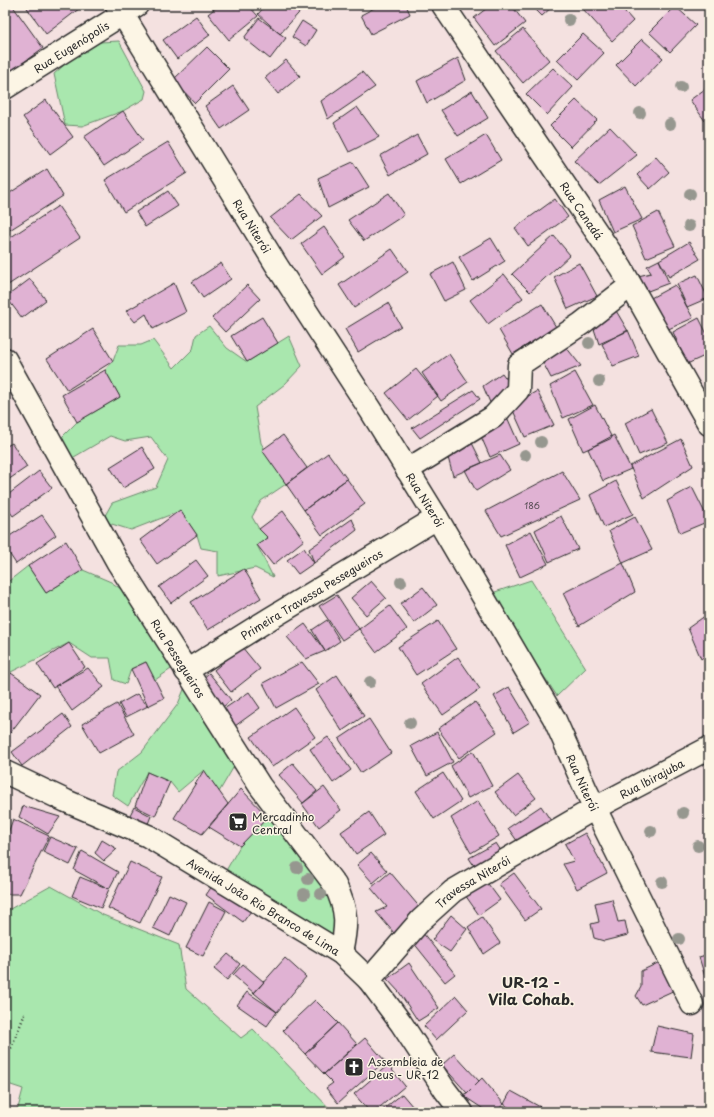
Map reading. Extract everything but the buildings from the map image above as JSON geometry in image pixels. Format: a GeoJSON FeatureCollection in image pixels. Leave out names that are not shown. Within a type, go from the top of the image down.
{"type":"FeatureCollection","features":[{"type":"Feature","properties":{"kind":"street","name":"Rua Canadá"},"geometry":{"type":"LineString","coordinates":[[443,5],[621,268],[709,424]]}},
{"type":"Feature","properties":{"kind":"street","name":"Rua Eugenópolis"},"geometry":{"type":"LineString","coordinates":[[5,88],[125,8]]}},
{"type":"Feature","properties":{"kind":"street","name":"Rua Niterói"},"geometry":{"type":"LineString","coordinates":[[125,8],[277,266],[437,518],[554,718],[595,808],[692,1004]]}},
{"type":"Feature","properties":{"kind":"street"},"geometry":{"type":"LineString","coordinates":[[407,470],[493,417],[518,390],[519,365],[581,324],[630,286]]}},
{"type":"Feature","properties":{"kind":"street","name":"Rua Pessegueiros"},"geometry":{"type":"LineString","coordinates":[[5,359],[117,561],[186,671],[260,786],[335,885],[342,900],[347,918],[346,933],[341,954]]}},
{"type":"Feature","properties":{"kind":"street","name":"Primeira Travessa Pessegueiros"},"geometry":{"type":"LineString","coordinates":[[186,671],[270,618],[437,518]]}},
{"type":"Feature","properties":{"kind":"street","name":"Rua Ibirajuba"},"geometry":{"type":"LineString","coordinates":[[595,808],[709,748]]}},
{"type":"Feature","properties":{"kind":"street","name":"Avenida João Rio Branco de Lima"},"geometry":{"type":"LineString","coordinates":[[5,772],[66,801],[148,836],[341,954],[370,980],[401,1023],[445,1090],[462,1112]]}},
{"type":"Feature","properties":{"kind":"street","name":"Travessa Niterói"},"geometry":{"type":"LineString","coordinates":[[370,980],[421,920],[453,891],[595,808]]}},
{"type":"Feature","properties":{"kind":"path"},"geometry":{"type":"LineString","coordinates":[[5,1063],[26,1011]]}},
{"type":"Feature","properties":{"kind":"green space"},"geometry":{"type":"Polygon","coordinates":[[[119,41],[146,91],[144,99],[123,111],[82,126],[65,125],[54,74],[72,58],[100,42],[119,41]]]}},
{"type":"Feature","properties":{"kind":"green space"},"geometry":{"type":"Polygon","coordinates":[[[209,326],[227,348],[247,362],[289,336],[302,366],[285,384],[255,407],[261,443],[286,484],[261,501],[252,517],[259,529],[268,538],[257,545],[273,577],[255,568],[218,576],[218,551],[201,548],[197,535],[180,511],[131,530],[102,521],[112,503],[156,487],[168,460],[151,437],[125,441],[110,436],[69,460],[60,439],[77,422],[120,397],[105,370],[113,361],[119,345],[141,345],[153,340],[174,368],[193,349],[196,335],[209,326]]]}},
{"type":"Feature","properties":{"kind":"green space"},"geometry":{"type":"Polygon","coordinates":[[[28,566],[46,593],[83,570],[111,582],[131,596],[174,667],[155,680],[146,662],[131,669],[126,684],[114,680],[110,658],[92,658],[69,643],[5,675],[5,584],[28,566]]]}},
{"type":"Feature","properties":{"kind":"green space"},"geometry":{"type":"Polygon","coordinates":[[[531,580],[586,668],[557,696],[489,594],[531,580]]]}},
{"type":"Feature","properties":{"kind":"green space"},"geometry":{"type":"Polygon","coordinates":[[[185,687],[236,763],[219,792],[204,770],[178,792],[170,782],[147,772],[128,806],[112,795],[116,772],[142,752],[178,704],[185,687]]]}},
{"type":"Feature","properties":{"kind":"green space"},"geometry":{"type":"Polygon","coordinates":[[[268,817],[337,894],[340,952],[224,874],[240,846],[268,817]]]}},
{"type":"Feature","properties":{"kind":"green space"},"geometry":{"type":"Polygon","coordinates":[[[51,886],[103,915],[179,945],[186,989],[241,1038],[253,1029],[333,1112],[17,1112],[23,1089],[5,1083],[5,908],[10,909],[51,886]]]}},
{"type":"Feature","properties":{"kind":"place","name":"Mercadinho Central"},"geometry":{"type":"Point","coordinates":[238,822]}},
{"type":"Feature","properties":{"kind":"place","name":"Assembleia de Deus - UR-12"},"geometry":{"type":"Point","coordinates":[354,1067]}},
{"type":"Feature","properties":{"kind":"district","name":"UR-12 - Vila Cohab."},"geometry":{"type":"Point","coordinates":[531,990]}}]}
